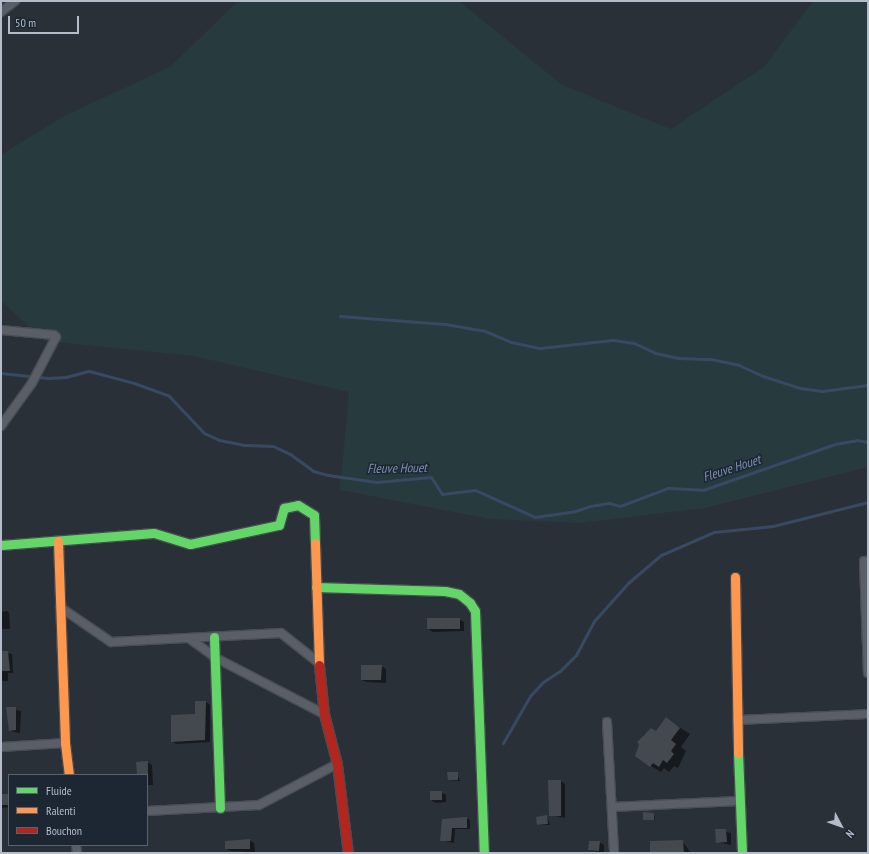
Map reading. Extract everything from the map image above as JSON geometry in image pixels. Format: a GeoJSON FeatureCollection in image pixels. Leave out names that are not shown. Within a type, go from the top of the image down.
{"type":"FeatureCollection","features":[{"type":"Feature","properties":{"kind":"street"},"geometry":{"type":"LineString","coordinates":[[1,12],[15,1]]}},
{"type":"Feature","properties":{"kind":"street"},"geometry":{"type":"LineString","coordinates":[[1,330],[56,336],[52,348],[32,383],[1,426]]}},
{"type":"Feature","properties":{"kind":"street"},"geometry":{"type":"LineString","coordinates":[[1,545],[154,533],[190,544],[280,525],[284,508],[298,505],[314,515],[319,663],[324,714],[337,764],[348,853]]}},
{"type":"Feature","properties":{"kind":"street"},"geometry":{"type":"LineString","coordinates":[[58,541],[65,743],[71,773]]}},
{"type":"Feature","properties":{"kind":"street"},"geometry":{"type":"LineString","coordinates":[[864,561],[868,673]]}},
{"type":"Feature","properties":{"kind":"street"},"geometry":{"type":"LineString","coordinates":[[735,576],[739,801],[742,853]]}},
{"type":"Feature","properties":{"kind":"street"},"geometry":{"type":"LineString","coordinates":[[316,587],[445,590],[459,594],[470,603],[475,611],[484,853]]}},
{"type":"Feature","properties":{"kind":"street"},"geometry":{"type":"LineString","coordinates":[[60,606],[111,642],[281,633],[319,663]]}},
{"type":"Feature","properties":{"kind":"street"},"geometry":{"type":"LineString","coordinates":[[214,637],[216,658],[220,808]]}},
{"type":"Feature","properties":{"kind":"street"},"geometry":{"type":"LineString","coordinates":[[190,638],[216,658],[324,714]]}},
{"type":"Feature","properties":{"kind":"street"},"geometry":{"type":"LineString","coordinates":[[737,720],[868,714]]}},
{"type":"Feature","properties":{"kind":"street"},"geometry":{"type":"LineString","coordinates":[[607,722],[614,853]]}},
{"type":"Feature","properties":{"kind":"street"},"geometry":{"type":"LineString","coordinates":[[1,747],[65,743]]}},
{"type":"Feature","properties":{"kind":"street"},"geometry":{"type":"LineString","coordinates":[[148,811],[259,805],[337,764]]}},
{"type":"Feature","properties":{"kind":"street"},"geometry":{"type":"LineString","coordinates":[[612,807],[739,801]]}},
{"type":"Feature","properties":{"kind":"green space"},"geometry":{"type":"Polygon","coordinates":[[[238,1],[459,1],[562,85],[671,129],[765,66],[813,1],[868,1],[868,467],[705,508],[579,523],[490,519],[340,490],[349,392],[194,356],[45,341],[1,301],[1,155],[64,116],[170,67],[238,1]]]}},
{"type":"Feature","properties":{"kind":"building"},"geometry":{"type":"Polygon","coordinates":[[[427,618],[460,618],[460,629],[427,629],[427,618]]]}},
{"type":"Feature","properties":{"kind":"building"},"geometry":{"type":"Polygon","coordinates":[[[1,651],[8,651],[10,671],[1,671],[1,651]]]}},
{"type":"Feature","properties":{"kind":"building"},"geometry":{"type":"Polygon","coordinates":[[[361,665],[382,665],[381,680],[361,680],[361,665]]]}},
{"type":"Feature","properties":{"kind":"building"},"geometry":{"type":"Polygon","coordinates":[[[195,701],[206,701],[205,740],[171,742],[171,715],[195,714],[195,701]]]}},
{"type":"Feature","properties":{"kind":"building"},"geometry":{"type":"Polygon","coordinates":[[[6,707],[16,707],[16,730],[9,731],[6,707]]]}},
{"type":"Feature","properties":{"kind":"building"},"geometry":{"type":"Polygon","coordinates":[[[666,717],[680,728],[671,740],[676,744],[671,751],[674,754],[667,763],[663,760],[659,767],[653,763],[650,767],[635,756],[639,744],[637,742],[651,728],[656,731],[666,717]]]}},
{"type":"Feature","properties":{"kind":"building"},"geometry":{"type":"Polygon","coordinates":[[[148,761],[148,774],[137,774],[136,762],[148,761]]]}},
{"type":"Feature","properties":{"kind":"building"},"geometry":{"type":"Polygon","coordinates":[[[447,772],[458,772],[458,780],[448,780],[447,772]]]}},
{"type":"Feature","properties":{"kind":"building"},"geometry":{"type":"Polygon","coordinates":[[[548,780],[561,780],[561,816],[549,816],[548,780]]]}},
{"type":"Feature","properties":{"kind":"building"},"geometry":{"type":"Polygon","coordinates":[[[430,791],[442,791],[442,800],[430,800],[430,791]]]}},
{"type":"Feature","properties":{"kind":"building"},"geometry":{"type":"Polygon","coordinates":[[[1,794],[8,794],[8,805],[1,805],[1,794]]]}},
{"type":"Feature","properties":{"kind":"building"},"geometry":{"type":"Polygon","coordinates":[[[643,812],[654,813],[654,820],[643,820],[643,812]]]}},
{"type":"Feature","properties":{"kind":"building"},"geometry":{"type":"Polygon","coordinates":[[[547,815],[548,824],[537,825],[536,817],[547,815]]]}},
{"type":"Feature","properties":{"kind":"building"},"geometry":{"type":"Polygon","coordinates":[[[467,817],[467,828],[452,828],[451,841],[440,841],[442,819],[467,817]]]}},
{"type":"Feature","properties":{"kind":"building"},"geometry":{"type":"Polygon","coordinates":[[[715,829],[726,829],[727,842],[716,843],[715,829]]]}},
{"type":"Feature","properties":{"kind":"building"},"geometry":{"type":"Polygon","coordinates":[[[250,839],[250,849],[225,849],[225,841],[250,839]]]}},
{"type":"Feature","properties":{"kind":"building"},"geometry":{"type":"Polygon","coordinates":[[[683,840],[684,853],[650,853],[650,841],[683,840]]]}},
{"type":"Feature","properties":{"kind":"building"},"geometry":{"type":"Polygon","coordinates":[[[589,841],[600,841],[599,851],[588,850],[589,841]]]}},
{"type":"Feature","properties":{"kind":"waterway"},"geometry":{"type":"LineString","coordinates":[[340,316],[445,324],[485,331],[511,342],[540,348],[613,340],[634,343],[655,353],[678,358],[711,359],[739,365],[763,376],[800,388],[822,391],[868,385]]}},
{"type":"Feature","properties":{"kind":"waterway","name":"Fleuve Houet"},"geometry":{"type":"LineString","coordinates":[[1,373],[48,378],[66,377],[89,371],[134,383],[169,396],[204,433],[219,440],[245,445],[273,446],[290,454],[313,471],[328,475],[376,482],[431,477],[442,494],[475,490],[535,517],[572,512],[590,506],[609,503],[620,506],[668,488],[703,490],[835,444],[857,440],[868,442]]}},
{"type":"Feature","properties":{"kind":"waterway"},"geometry":{"type":"LineString","coordinates":[[503,743],[530,696],[543,682],[560,671],[576,655],[595,620],[628,583],[661,555],[714,532],[773,526],[868,502]]}},
{"type":"Feature","properties":{"kind":"traffic: fast"},"geometry":{"type":"LineString","coordinates":[[1,545],[154,533],[190,544],[279,525],[284,508],[298,505],[314,515],[315,543]]}},
{"type":"Feature","properties":{"kind":"traffic: fast"},"geometry":{"type":"LineString","coordinates":[[316,587],[445,591],[459,594],[470,603],[475,611],[484,853]]}},
{"type":"Feature","properties":{"kind":"traffic: fast"},"geometry":{"type":"LineString","coordinates":[[214,637],[220,808]]}},
{"type":"Feature","properties":{"kind":"traffic: fast"},"geometry":{"type":"LineString","coordinates":[[738,753],[742,853]]}},
{"type":"Feature","properties":{"kind":"traffic: slow"},"geometry":{"type":"LineString","coordinates":[[58,541],[65,743],[69,774]]}},
{"type":"Feature","properties":{"kind":"traffic: slow"},"geometry":{"type":"LineString","coordinates":[[315,543],[319,665]]}},
{"type":"Feature","properties":{"kind":"traffic: slow"},"geometry":{"type":"LineString","coordinates":[[735,577],[738,753]]}},
{"type":"Feature","properties":{"kind":"traffic: jam"},"geometry":{"type":"LineString","coordinates":[[319,665],[324,714],[337,764],[348,853]]}}]}
